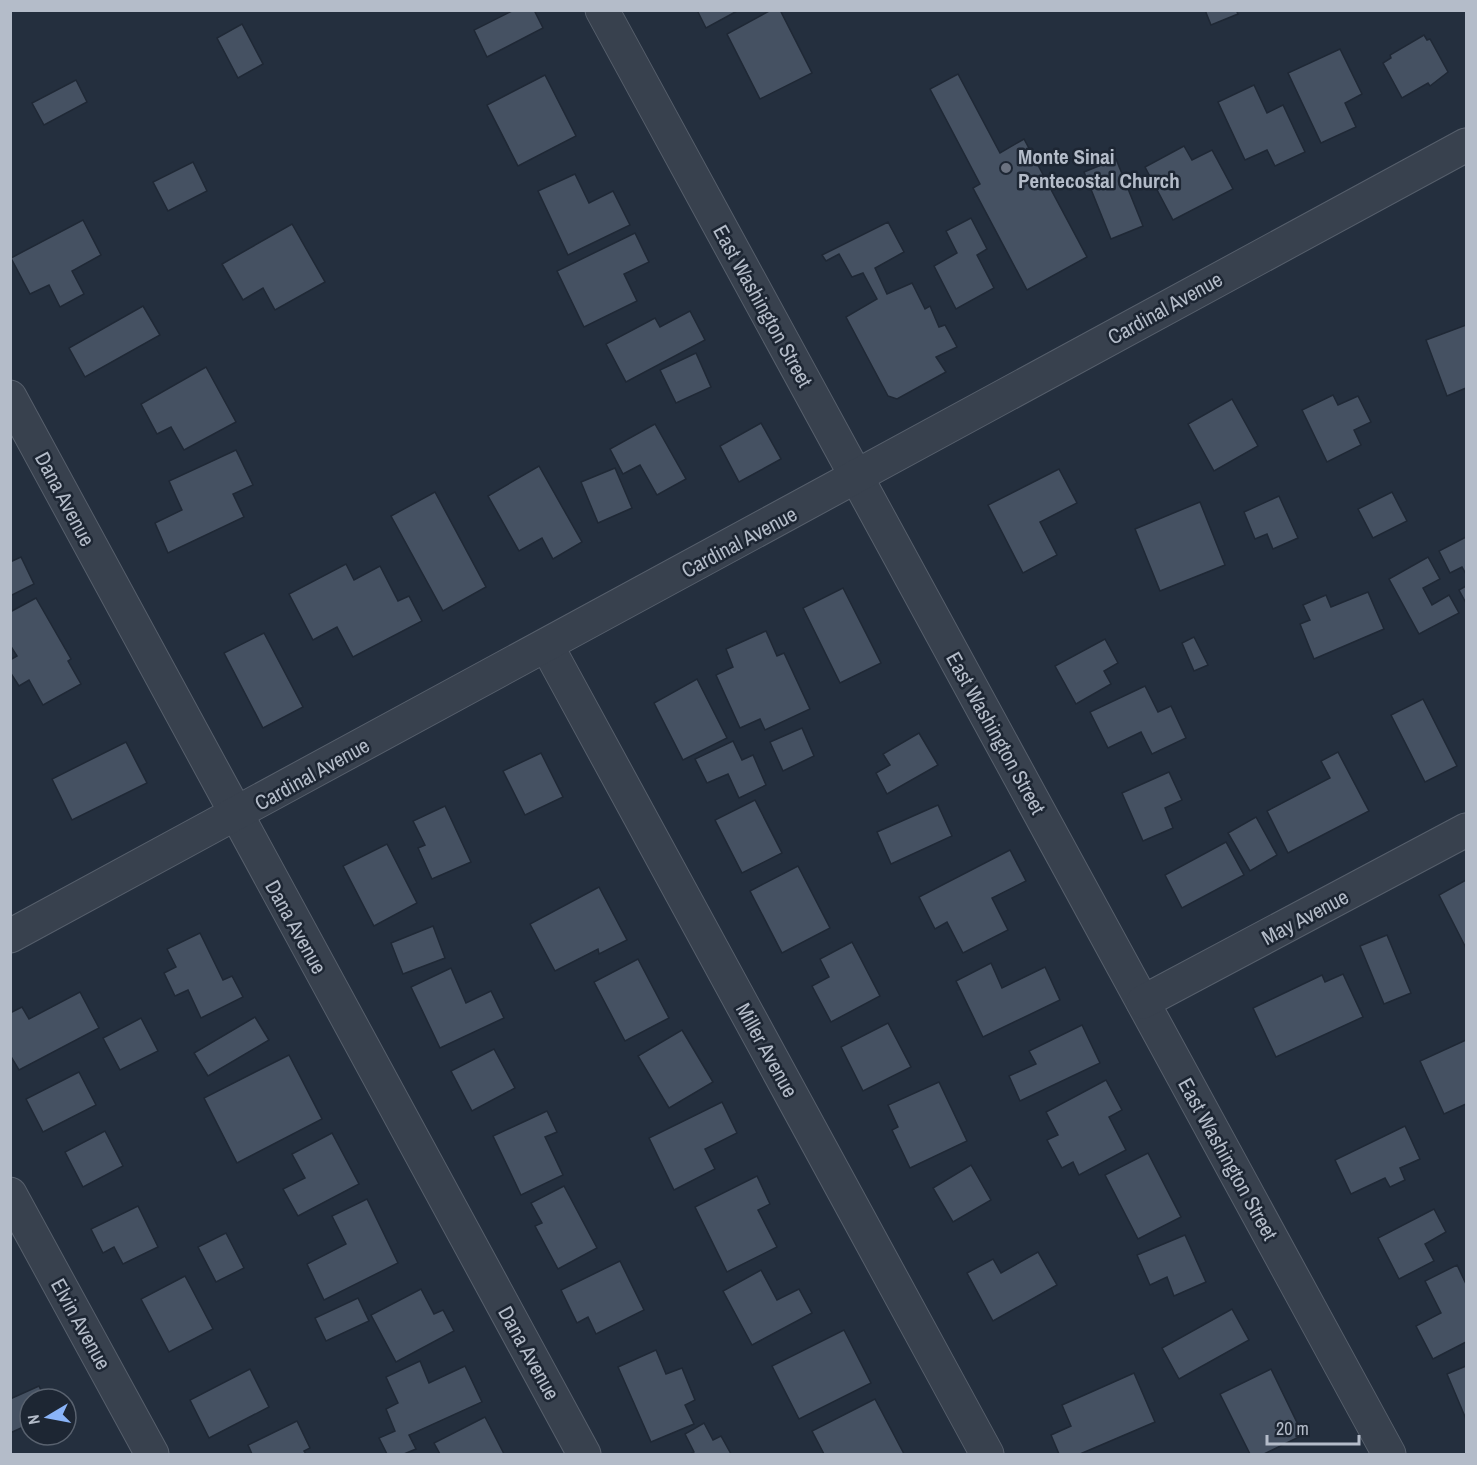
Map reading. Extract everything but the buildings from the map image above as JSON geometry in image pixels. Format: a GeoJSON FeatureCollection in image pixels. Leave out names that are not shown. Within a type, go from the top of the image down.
{"type":"FeatureCollection","features":[{"type":"Feature","properties":{"kind":"street","name":"East Washington Street"},"geometry":{"type":"LineString","coordinates":[[602,10],[1389,1455]]}},
{"type":"Feature","properties":{"kind":"street","name":"Cardinal Avenue"},"geometry":{"type":"LineString","coordinates":[[10,936],[857,478],[913,443],[958,423],[1467,145]]}},
{"type":"Feature","properties":{"kind":"street","name":"Dana Avenue"},"geometry":{"type":"LineString","coordinates":[[10,397],[235,816],[584,1455]]}},
{"type":"Feature","properties":{"kind":"street","name":"Miller Avenue"},"geometry":{"type":"LineString","coordinates":[[547,646],[987,1455]]}},
{"type":"Feature","properties":{"kind":"street","name":"May Avenue"},"geometry":{"type":"LineString","coordinates":[[1143,1002],[1467,830]]}},
{"type":"Feature","properties":{"kind":"street","name":"Elvin Avenue"},"geometry":{"type":"LineString","coordinates":[[10,1194],[152,1455]]}},
{"type":"Feature","properties":{"kind":"place","name":"Monte Sinai Pentecostal Church"},"geometry":{"type":"Point","coordinates":[1006,168]}}]}
